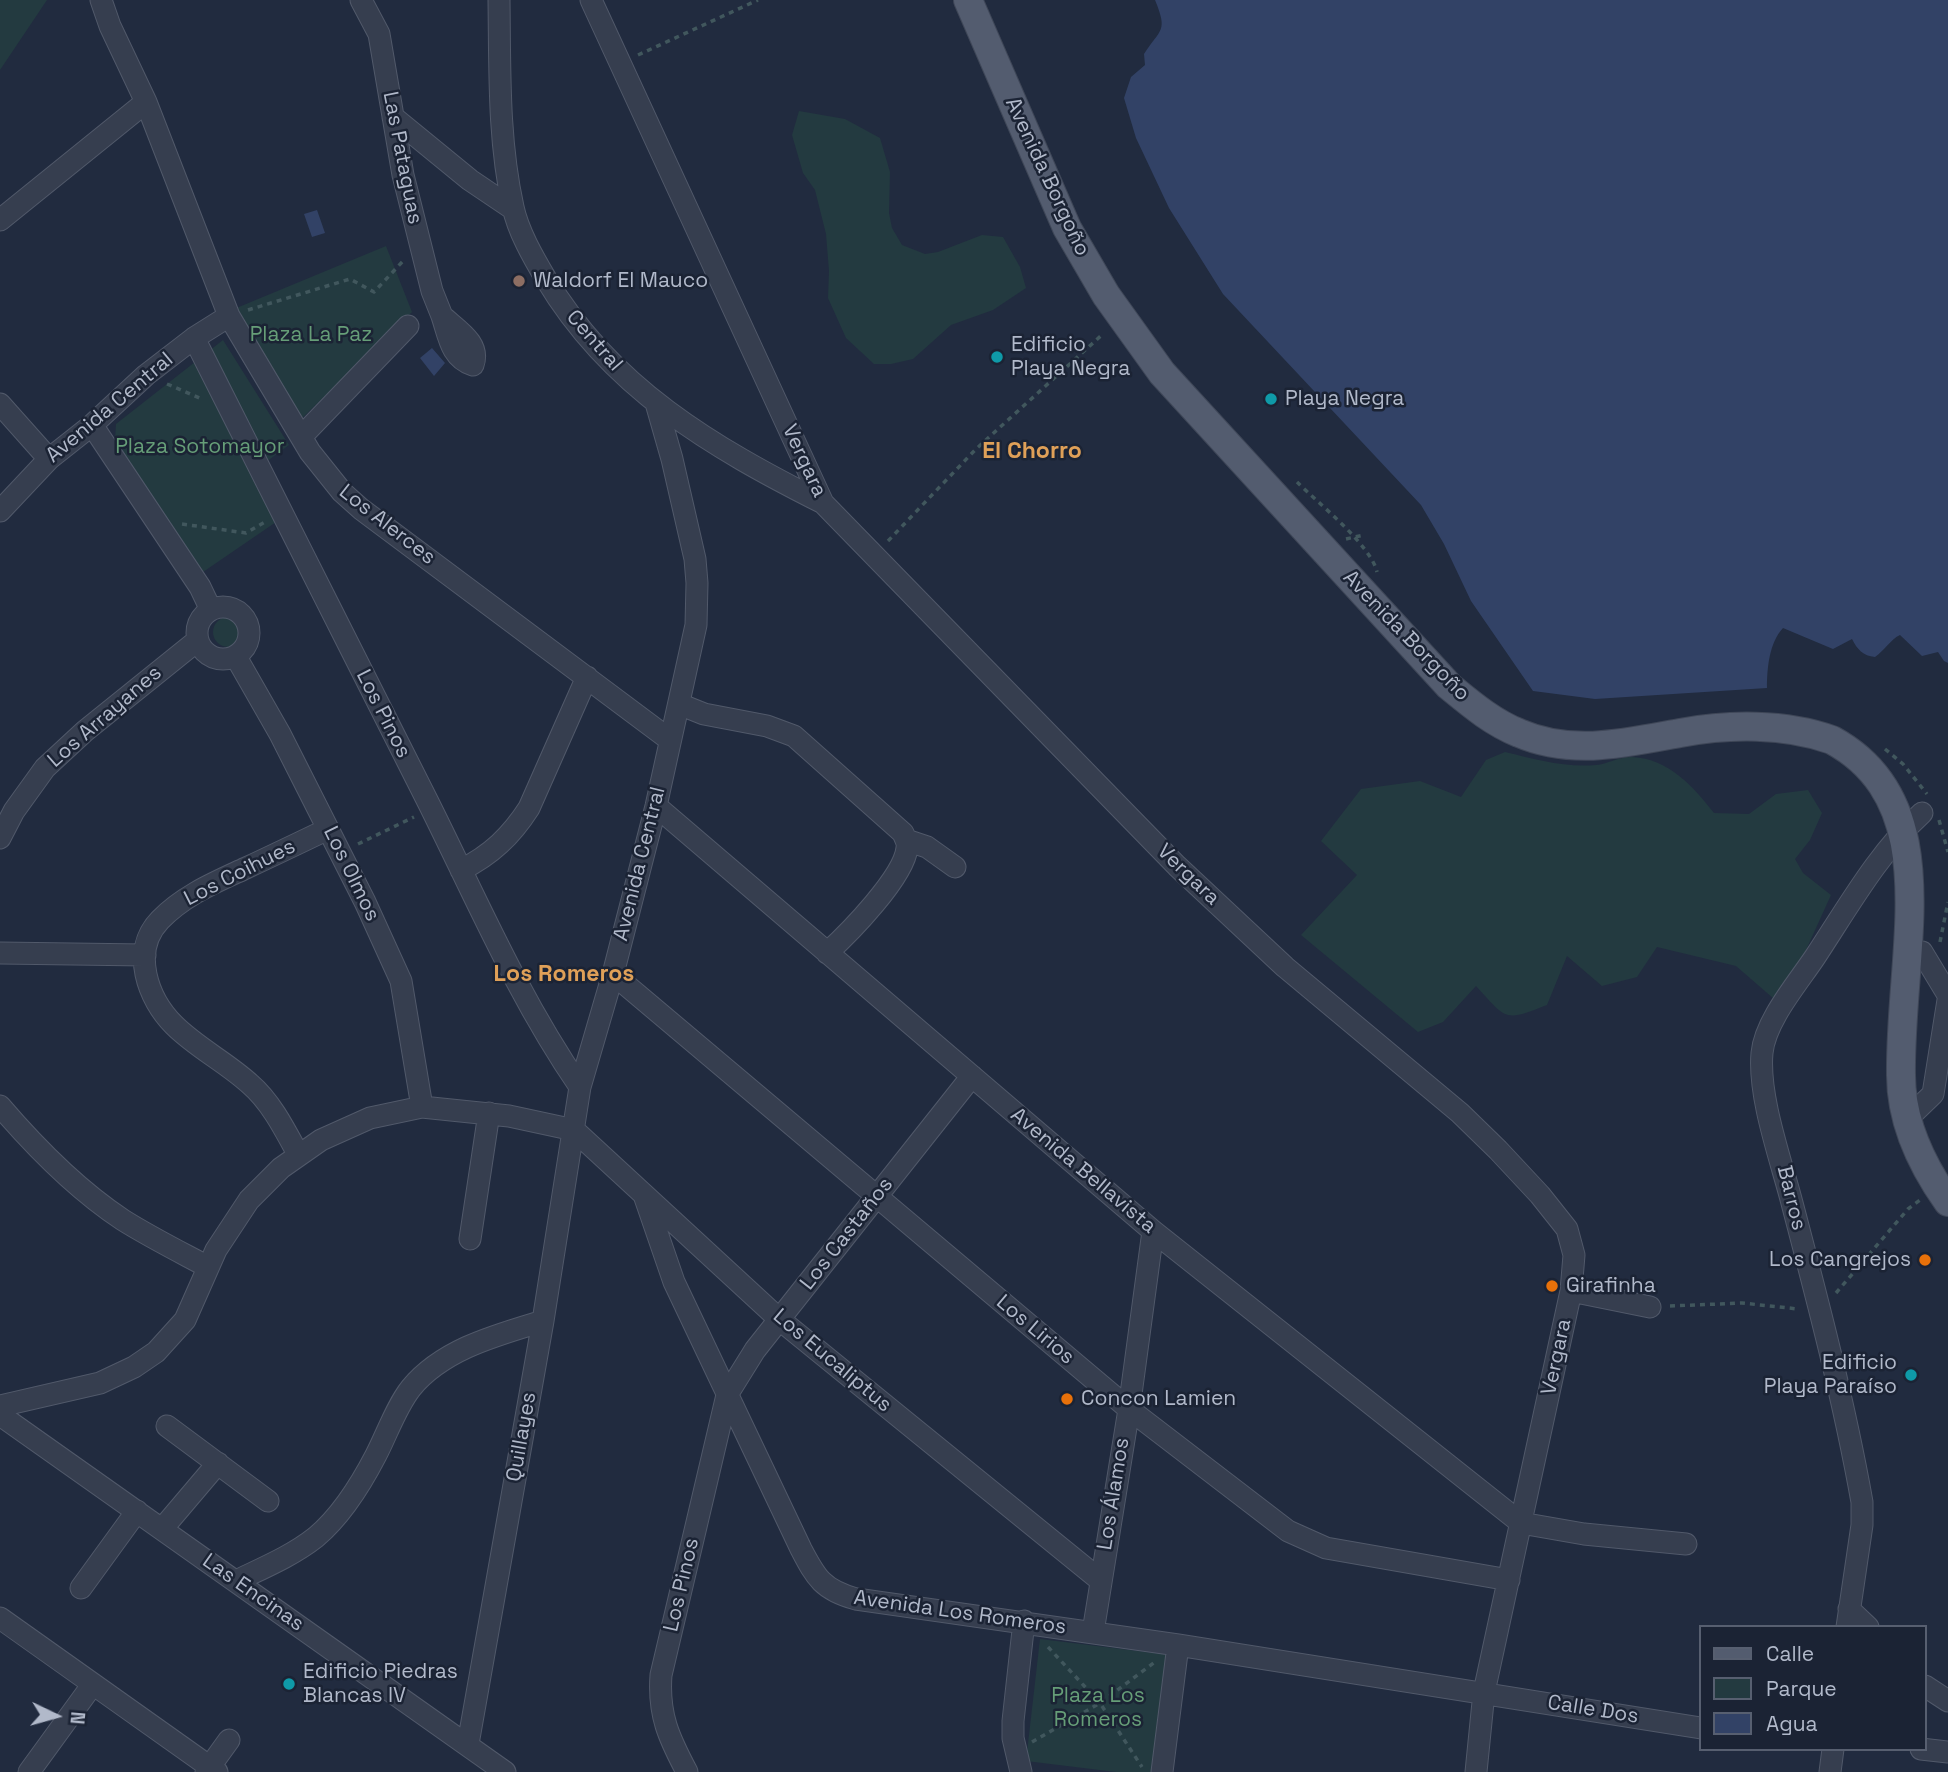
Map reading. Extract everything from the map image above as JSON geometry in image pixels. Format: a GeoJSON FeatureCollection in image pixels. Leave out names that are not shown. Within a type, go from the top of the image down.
{"type":"FeatureCollection","features":[{"type":"Feature","properties":{"kind":"main road","name":"Avenida Borgoño"},"geometry":{"type":"LineString","coordinates":[[968,0],[1067,228],[1121,317],[1162,373],[1449,685],[1489,717],[1520,734],[1580,747],[1737,727],[1778,729],[1829,739],[1869,755],[1885,766],[1906,788],[1933,831]]}},
{"type":"Feature","properties":{"kind":"main road"},"geometry":{"type":"LineString","coordinates":[[1933,831],[1931,904],[1901,1061],[1906,1120],[1914,1143],[1942,1194]]}},
{"type":"Feature","properties":{"kind":"street","name":"Los Alerces"},"geometry":{"type":"LineString","coordinates":[[101,0],[110,26],[146,102],[229,316],[325,473],[361,509],[670,740]]}},
{"type":"Feature","properties":{"kind":"street","name":"Las Pataguas"},"geometry":{"type":"LineString","coordinates":[[361,0],[379,34],[393,117],[420,244],[432,291],[442,316]]}},
{"type":"Feature","properties":{"kind":"street","name":"Central"},"geometry":{"type":"LineString","coordinates":[[499,0],[502,132],[513,209],[541,270],[577,325],[616,369],[656,403],[750,466],[823,503]]}},
{"type":"Feature","properties":{"kind":"street","name":"Vergara"},"geometry":{"type":"LineString","coordinates":[[591,0],[823,503],[1177,866],[1285,967],[1460,1113],[1540,1195],[1567,1229],[1574,1255],[1571,1291],[1484,1692],[1476,1772]]}},
{"type":"Feature","properties":{"kind":"street"},"geometry":{"type":"LineString","coordinates":[[0,220],[146,102]]}},
{"type":"Feature","properties":{"kind":"street"},"geometry":{"type":"LineString","coordinates":[[393,117],[470,180],[513,209]]}},
{"type":"Feature","properties":{"kind":"street","name":"Avenida Central"},"geometry":{"type":"LineString","coordinates":[[0,511],[49,459],[92,425],[146,375],[194,338],[229,316]]}},
{"type":"Feature","properties":{"kind":"street"},"geometry":{"type":"LineString","coordinates":[[301,437],[408,326]]}},
{"type":"Feature","properties":{"kind":"street","name":"Los Pinos"},"geometry":{"type":"LineString","coordinates":[[194,338],[517,986],[551,1045],[580,1087]]}},
{"type":"Feature","properties":{"kind":"street","name":"Avenida Central"},"geometry":{"type":"LineString","coordinates":[[574,1130],[580,1087],[613,974],[656,806],[693,646],[698,604],[695,559],[656,403]]}},
{"type":"Feature","properties":{"kind":"street"},"geometry":{"type":"LineString","coordinates":[[0,404],[49,459]]}},
{"type":"Feature","properties":{"kind":"street"},"geometry":{"type":"LineString","coordinates":[[92,425],[200,587],[211,610]]}},
{"type":"Feature","properties":{"kind":"street"},"geometry":{"type":"LineString","coordinates":[[219,607],[235,610],[247,621],[249,637],[242,652],[236,657],[228,660],[213,658],[206,654],[198,640],[199,623],[211,610],[219,607]]}},
{"type":"Feature","properties":{"kind":"street","name":"Los Arrayanes"},"geometry":{"type":"LineString","coordinates":[[0,838],[14,811],[45,768],[85,731],[198,640]]}},
{"type":"Feature","properties":{"kind":"street","name":"Los Olmos"},"geometry":{"type":"LineString","coordinates":[[236,657],[280,734],[401,981],[422,1107]]}},
{"type":"Feature","properties":{"kind":"street"},"geometry":{"type":"LineString","coordinates":[[461,870],[495,849],[529,808],[587,677]]}},
{"type":"Feature","properties":{"kind":"street"},"geometry":{"type":"LineString","coordinates":[[679,704],[704,714],[767,726],[794,736],[902,833],[907,848],[898,872],[852,931],[827,953]]}},
{"type":"Feature","properties":{"kind":"street","name":"Avenida Bellavista"},"geometry":{"type":"LineString","coordinates":[[656,806],[1153,1231],[1521,1522]]}},
{"type":"Feature","properties":{"kind":"street","name":"Barros"},"geometry":{"type":"LineString","coordinates":[[1848,1618],[1862,1525],[1862,1502],[1820,1311],[1770,1116],[1762,1052],[1774,1018],[1880,860],[1906,827],[1933,831]]}},
{"type":"Feature","properties":{"kind":"street","name":"Los Coihues"},"geometry":{"type":"LineString","coordinates":[[298,1154],[283,1127],[252,1085],[174,1024],[151,993],[145,956],[158,921],[184,900],[328,829]]}},
{"type":"Feature","properties":{"kind":"street"},"geometry":{"type":"LineString","coordinates":[[906,840],[927,847],[955,867]]}},
{"type":"Feature","properties":{"kind":"street"},"geometry":{"type":"LineString","coordinates":[[1906,1120],[1933,1094],[1948,997],[1922,952]]}},
{"type":"Feature","properties":{"kind":"street"},"geometry":{"type":"LineString","coordinates":[[0,953],[145,956]]}},
{"type":"Feature","properties":{"kind":"street","name":"Los Lirios"},"geometry":{"type":"LineString","coordinates":[[613,974],[1129,1409],[1276,1524],[1300,1538],[1340,1551],[1509,1580]]}},
{"type":"Feature","properties":{"kind":"street","name":"Los Castaños"},"geometry":{"type":"LineString","coordinates":[[727,1395],[779,1318],[972,1076]]}},
{"type":"Feature","properties":{"kind":"street"},"geometry":{"type":"LineString","coordinates":[[0,1106],[38,1150],[94,1197],[123,1219],[208,1268]]}},
{"type":"Feature","properties":{"kind":"street"},"geometry":{"type":"LineString","coordinates":[[0,1406],[100,1383],[134,1367],[156,1352],[185,1321],[225,1234],[249,1200],[298,1154],[321,1140],[370,1118],[422,1107],[489,1113],[574,1130]]}},
{"type":"Feature","properties":{"kind":"street"},"geometry":{"type":"LineString","coordinates":[[470,1239],[489,1113]]}},
{"type":"Feature","properties":{"kind":"street","name":"Los Eucaliptus"},"geometry":{"type":"LineString","coordinates":[[574,1130],[779,1318],[1100,1580]]}},
{"type":"Feature","properties":{"kind":"street","name":"Quillayes"},"geometry":{"type":"LineString","coordinates":[[468,1744],[574,1130]]}},
{"type":"Feature","properties":{"kind":"street","name":"Avenida Los Romeros"},"geometry":{"type":"LineString","coordinates":[[644,1194],[674,1282],[801,1549],[813,1572],[825,1586],[838,1594],[856,1599],[1024,1621],[1484,1692]]}},
{"type":"Feature","properties":{"kind":"street","name":"Los Álamos"},"geometry":{"type":"LineString","coordinates":[[1093,1632],[1129,1409],[1153,1231]]}},
{"type":"Feature","properties":{"kind":"street"},"geometry":{"type":"LineString","coordinates":[[1571,1291],[1650,1307]]}},
{"type":"Feature","properties":{"kind":"street"},"geometry":{"type":"LineString","coordinates":[[236,1581],[283,1558],[315,1537],[334,1518],[374,1458],[410,1389],[432,1368],[467,1347],[543,1321]]}},
{"type":"Feature","properties":{"kind":"street","name":"Los Pinos"},"geometry":{"type":"LineString","coordinates":[[687,1772],[663,1721],[661,1675],[727,1395]]}},
{"type":"Feature","properties":{"kind":"street","name":"Las Encinas"},"geometry":{"type":"LineString","coordinates":[[0,1415],[505,1772]]}},
{"type":"Feature","properties":{"kind":"street"},"geometry":{"type":"LineString","coordinates":[[167,1426],[268,1501]]}},
{"type":"Feature","properties":{"kind":"street"},"geometry":{"type":"LineString","coordinates":[[162,1529],[218,1463]]}},
{"type":"Feature","properties":{"kind":"street"},"geometry":{"type":"LineString","coordinates":[[81,1588],[137,1511]]}},
{"type":"Feature","properties":{"kind":"street"},"geometry":{"type":"LineString","coordinates":[[1521,1522],[1584,1534],[1686,1544]]}},
{"type":"Feature","properties":{"kind":"street"},"geometry":{"type":"LineString","coordinates":[[0,1618],[211,1770],[229,1740]]}},
{"type":"Feature","properties":{"kind":"street"},"geometry":{"type":"LineString","coordinates":[[1018,1762],[1013,1721],[1024,1621]]}},
{"type":"Feature","properties":{"kind":"street"},"geometry":{"type":"LineString","coordinates":[[1163,1772],[1178,1645]]}},
{"type":"Feature","properties":{"kind":"street"},"geometry":{"type":"LineString","coordinates":[[29,1772],[93,1684]]}},
{"type":"Feature","properties":{"kind":"street"},"geometry":{"type":"LineString","coordinates":[[1927,1686],[1948,1701]]}},
{"type":"Feature","properties":{"kind":"street","name":"Calle Dos"},"geometry":{"type":"LineString","coordinates":[[1484,1692],[1700,1728]]}},
{"type":"Feature","properties":{"kind":"street"},"geometry":{"type":"LineString","coordinates":[[1927,1734],[1948,1749]]}},
{"type":"Feature","properties":{"kind":"street"},"geometry":{"type":"LineString","coordinates":[[1927,1749],[1948,1749]]}},
{"type":"Feature","properties":{"kind":"street"},"geometry":{"type":"LineString","coordinates":[[1830,1772],[1832,1751]]}},
{"type":"Feature","properties":{"kind":"path"},"geometry":{"type":"LineString","coordinates":[[620,63],[758,0]]}},
{"type":"Feature","properties":{"kind":"path"},"geometry":{"type":"LineString","coordinates":[[229,316],[350,279],[374,292],[420,244]]}},
{"type":"Feature","properties":{"kind":"path"},"geometry":{"type":"LineString","coordinates":[[874,555],[976,449],[1121,317]]}},
{"type":"Feature","properties":{"kind":"path"},"geometry":{"type":"LineString","coordinates":[[146,375],[209,403]]}},
{"type":"Feature","properties":{"kind":"path"},"geometry":{"type":"LineString","coordinates":[[1295,480],[1341,523],[1371,557],[1378,577]]}},
{"type":"Feature","properties":{"kind":"path"},"geometry":{"type":"LineString","coordinates":[[155,520],[246,533],[282,512]]}},
{"type":"Feature","properties":{"kind":"path"},"geometry":{"type":"LineString","coordinates":[[1880,745],[1903,764],[1933,831]]}},
{"type":"Feature","properties":{"kind":"path"},"geometry":{"type":"LineString","coordinates":[[340,853],[431,809]]}},
{"type":"Feature","properties":{"kind":"path"},"geometry":{"type":"LineString","coordinates":[[1650,1307],[1742,1303],[1820,1311],[1908,1209],[1942,1194]]}},
{"type":"Feature","properties":{"kind":"path"},"geometry":{"type":"LineString","coordinates":[[1024,1621],[1100,1703],[1145,1772]]}},
{"type":"Feature","properties":{"kind":"path"},"geometry":{"type":"LineString","coordinates":[[1018,1762],[1178,1645]]}},
{"type":"Feature","properties":{"kind":"green space"},"geometry":{"type":"Polygon","coordinates":[[[0,0],[47,0],[0,70],[0,0]]]}},
{"type":"Feature","properties":{"kind":"green space"},"geometry":{"type":"Polygon","coordinates":[[[799,111],[845,119],[880,138],[890,172],[889,213],[892,228],[902,245],[925,254],[938,252],[982,235],[1003,237],[1020,267],[1026,288],[993,310],[951,325],[913,359],[891,364],[874,364],[846,338],[828,298],[826,234],[815,190],[803,173],[792,135],[799,111]]]}},
{"type":"Feature","properties":{"kind":"green space","name":"Plaza La Paz"},"geometry":{"type":"Polygon","coordinates":[[[386,246],[412,312],[299,421],[234,309],[386,246]]]}},
{"type":"Feature","properties":{"kind":"green space","name":"Plaza Sotomayor"},"geometry":{"type":"Polygon","coordinates":[[[223,340],[289,445],[266,462],[279,520],[203,572],[115,441],[116,424],[223,340]]]}},
{"type":"Feature","properties":{"kind":"green space"},"geometry":{"type":"Polygon","coordinates":[[[228,617],[239,621],[243,632],[239,643],[228,647],[217,643],[213,632],[217,621],[228,617]]]}},
{"type":"Feature","properties":{"kind":"green space"},"geometry":{"type":"Polygon","coordinates":[[[1505,752],[1585,766],[1628,757],[1645,759],[1669,768],[1698,793],[1714,813],[1749,814],[1776,794],[1808,790],[1822,813],[1810,840],[1795,859],[1803,873],[1831,895],[1781,1005],[1736,966],[1657,947],[1637,977],[1602,986],[1567,956],[1547,1005],[1522,1014],[1507,1015],[1494,1006],[1476,986],[1443,1022],[1418,1032],[1301,935],[1357,875],[1321,841],[1361,789],[1420,781],[1461,797],[1486,760],[1505,752]]]}},
{"type":"Feature","properties":{"kind":"green space","name":"Plaza Los Romeros"},"geometry":{"type":"Polygon","coordinates":[[[1040,1639],[1170,1655],[1156,1772],[1116,1772],[1026,1761],[1040,1639]]]}},
{"type":"Feature","properties":{"kind":"water"},"geometry":{"type":"Polygon","coordinates":[[[1155,0],[1948,0],[1948,663],[1938,652],[1922,656],[1900,635],[1875,657],[1861,651],[1852,639],[1833,649],[1783,628],[1772,649],[1767,688],[1595,699],[1533,691],[1471,601],[1444,544],[1421,505],[1223,294],[1169,208],[1136,138],[1124,98],[1131,77],[1145,65],[1144,54],[1161,29],[1161,18],[1155,0]]]}},
{"type":"Feature","properties":{"kind":"water"},"geometry":{"type":"Polygon","coordinates":[[[317,210],[325,233],[312,237],[304,214],[317,210]]]}},
{"type":"Feature","properties":{"kind":"water"},"geometry":{"type":"Polygon","coordinates":[[[432,348],[445,363],[434,376],[420,358],[432,348]]]}},
{"type":"Feature","properties":{"kind":"place","name":"Waldorf El Mauco"},"geometry":{"type":"Point","coordinates":[519,281]}},
{"type":"Feature","properties":{"kind":"place","name":"Edificio Playa Negra"},"geometry":{"type":"Point","coordinates":[997,357]}},
{"type":"Feature","properties":{"kind":"place","name":"Playa Negra"},"geometry":{"type":"Point","coordinates":[1271,399]}},
{"type":"Feature","properties":{"kind":"place","name":"Los Cangrejos"},"geometry":{"type":"Point","coordinates":[1925,1260]}},
{"type":"Feature","properties":{"kind":"place","name":"Girafinha"},"geometry":{"type":"Point","coordinates":[1552,1286]}},
{"type":"Feature","properties":{"kind":"place","name":"Edificio Playa Paraíso"},"geometry":{"type":"Point","coordinates":[1911,1375]}},
{"type":"Feature","properties":{"kind":"place","name":"Concon Lamien"},"geometry":{"type":"Point","coordinates":[1067,1399]}},
{"type":"Feature","properties":{"kind":"place","name":"Edificio Piedras Blancas IV"},"geometry":{"type":"Point","coordinates":[289,1684]}},
{"type":"Feature","properties":{"kind":"district","name":"El Chorro"},"geometry":{"type":"Point","coordinates":[1032,452]}},
{"type":"Feature","properties":{"kind":"district","name":"Los Romeros"},"geometry":{"type":"Point","coordinates":[564,975]}}]}
